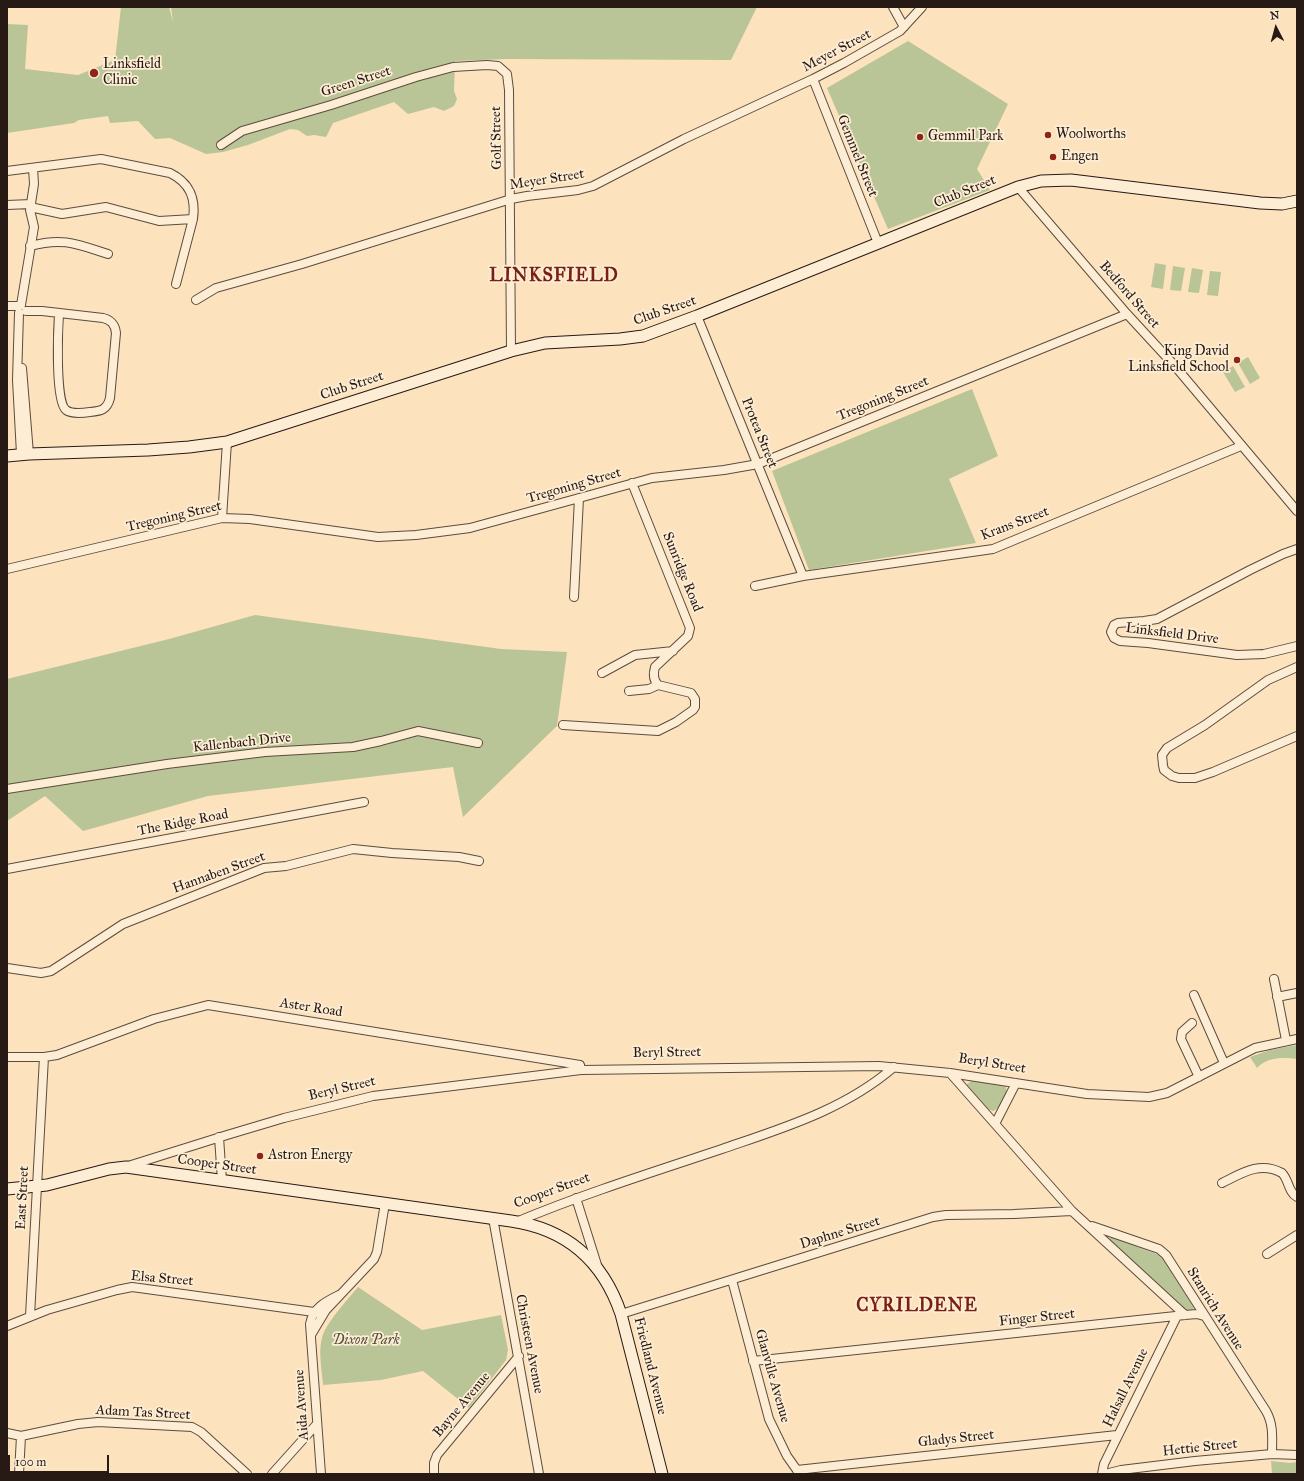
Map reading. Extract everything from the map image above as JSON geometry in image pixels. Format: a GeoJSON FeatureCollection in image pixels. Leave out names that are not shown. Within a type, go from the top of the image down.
{"type":"FeatureCollection","features":[{"type":"Feature","properties":{"kind":"main road","name":"Club Street"},"geometry":{"type":"LineString","coordinates":[[7,456],[176,448],[227,442],[511,351],[545,343],[620,339],[643,336],[697,316],[1018,187],[1041,181],[1066,179],[1260,203],[1282,204],[1297,201]]}},
{"type":"Feature","properties":{"kind":"main road","name":"Beryl Street"},"geometry":{"type":"LineString","coordinates":[[7,1189],[62,1182],[109,1169],[126,1167]]}},
{"type":"Feature","properties":{"kind":"main road","name":"Cooper Street"},"geometry":{"type":"LineString","coordinates":[[126,1167],[516,1222]]}},
{"type":"Feature","properties":{"kind":"main road","name":"Friedland Avenue"},"geometry":{"type":"LineString","coordinates":[[516,1222],[546,1229],[567,1240],[586,1255],[599,1269],[613,1293],[621,1314],[662,1474]]}},
{"type":"Feature","properties":{"kind":"street"},"geometry":{"type":"LineString","coordinates":[[893,7],[904,27]]}},
{"type":"Feature","properties":{"kind":"street","name":"Meyer Street"},"geometry":{"type":"LineString","coordinates":[[196,300],[216,288],[288,268],[511,199],[578,190],[593,186],[684,139],[813,79],[889,38],[904,27],[922,7]]}},
{"type":"Feature","properties":{"kind":"street","name":"Green Street"},"geometry":{"type":"LineString","coordinates":[[221,145],[242,131],[330,105],[429,73],[453,67],[487,65],[498,66],[504,71]]}},
{"type":"Feature","properties":{"kind":"street","name":"Golf Street"},"geometry":{"type":"LineString","coordinates":[[504,71],[508,77],[509,90],[511,351]]}},
{"type":"Feature","properties":{"kind":"street","name":"Gemmel Street"},"geometry":{"type":"LineString","coordinates":[[813,79],[878,243]]}},
{"type":"Feature","properties":{"kind":"street"},"geometry":{"type":"LineString","coordinates":[[7,171],[101,159],[170,173],[180,179],[191,193],[194,204],[193,219],[176,284]]}},
{"type":"Feature","properties":{"kind":"street"},"geometry":{"type":"LineString","coordinates":[[25,454],[17,380],[22,309],[30,246],[34,227],[30,207],[34,184],[33,168]]}},
{"type":"Feature","properties":{"kind":"street","name":"Bedford Street"},"geometry":{"type":"LineString","coordinates":[[1018,187],[1127,314],[1174,365],[1297,511]]}},
{"type":"Feature","properties":{"kind":"street"},"geometry":{"type":"LineString","coordinates":[[7,205],[30,207],[62,214],[106,207],[159,221],[193,219]]}},
{"type":"Feature","properties":{"kind":"street"},"geometry":{"type":"LineString","coordinates":[[7,209],[30,207]]}},
{"type":"Feature","properties":{"kind":"street"},"geometry":{"type":"LineString","coordinates":[[30,246],[60,241],[71,242],[108,254]]}},
{"type":"Feature","properties":{"kind":"street"},"geometry":{"type":"LineString","coordinates":[[7,306],[103,318],[108,319],[114,325],[116,333],[110,398],[104,410],[72,412],[67,411],[63,406],[60,398],[58,353],[59,313]]}},
{"type":"Feature","properties":{"kind":"street"},"geometry":{"type":"LineString","coordinates":[[7,309],[22,309]]}},
{"type":"Feature","properties":{"kind":"street","name":"Tregoning Street"},"geometry":{"type":"LineString","coordinates":[[7,569],[222,518],[250,519],[378,537],[470,528],[652,478],[724,470],[758,464],[1127,314]]}},
{"type":"Feature","properties":{"kind":"street","name":"Protea Street"},"geometry":{"type":"LineString","coordinates":[[697,316],[804,576]]}},
{"type":"Feature","properties":{"kind":"street"},"geometry":{"type":"LineString","coordinates":[[222,518],[227,442]]}},
{"type":"Feature","properties":{"kind":"street","name":"Krans Street"},"geometry":{"type":"LineString","coordinates":[[755,586],[804,576],[993,549],[1241,446]]}},
{"type":"Feature","properties":{"kind":"street","name":"Sunridge Road"},"geometry":{"type":"LineString","coordinates":[[632,483],[690,628],[688,636],[655,667],[654,679],[658,685]]}},
{"type":"Feature","properties":{"kind":"street"},"geometry":{"type":"LineString","coordinates":[[574,597],[579,498]]}},
{"type":"Feature","properties":{"kind":"street","name":"Linksfield Drive"},"geometry":{"type":"LineString","coordinates":[[1297,549],[1256,567],[1162,616],[1152,620],[1118,623],[1114,625],[1111,632],[1114,638],[1120,641],[1148,643],[1237,655],[1264,654],[1297,646]]}},
{"type":"Feature","properties":{"kind":"street"},"geometry":{"type":"LineString","coordinates":[[602,673],[635,655],[673,650]]}},
{"type":"Feature","properties":{"kind":"street"},"geometry":{"type":"LineString","coordinates":[[1297,667],[1268,680],[1205,725],[1167,748],[1162,754],[1164,770],[1172,776],[1179,778],[1195,778],[1213,772],[1297,736]]}},
{"type":"Feature","properties":{"kind":"street"},"geometry":{"type":"LineString","coordinates":[[563,725],[654,731],[663,729],[676,722],[695,707],[695,699],[691,693],[658,685],[629,691]]}},
{"type":"Feature","properties":{"kind":"street","name":"Kallenbach Drive"},"geometry":{"type":"LineString","coordinates":[[7,788],[166,764],[265,752],[353,747],[381,742],[418,731],[478,743]]}},
{"type":"Feature","properties":{"kind":"street","name":"The Ridge Road"},"geometry":{"type":"LineString","coordinates":[[7,869],[364,802]]}},
{"type":"Feature","properties":{"kind":"street","name":"Hannaben Street"},"geometry":{"type":"LineString","coordinates":[[7,968],[41,974],[51,971],[129,921],[264,868],[286,866],[353,849],[458,857],[480,861]]}},
{"type":"Feature","properties":{"kind":"street"},"geometry":{"type":"LineString","coordinates":[[1274,979],[1286,1040]]}},
{"type":"Feature","properties":{"kind":"street"},"geometry":{"type":"LineString","coordinates":[[1277,997],[1297,993]]}},
{"type":"Feature","properties":{"kind":"street"},"geometry":{"type":"LineString","coordinates":[[1194,995],[1224,1063]]}},
{"type":"Feature","properties":{"kind":"street","name":"Aster Road"},"geometry":{"type":"LineString","coordinates":[[7,1057],[44,1057],[57,1055],[117,1031],[154,1019],[208,1005],[580,1067]]}},
{"type":"Feature","properties":{"kind":"street"},"geometry":{"type":"LineString","coordinates":[[1192,1023],[1182,1032],[1181,1039],[1199,1077]]}},
{"type":"Feature","properties":{"kind":"street","name":"Beryl Street"},"geometry":{"type":"LineString","coordinates":[[126,1167],[284,1118],[373,1096],[580,1067],[894,1067],[950,1073],[1087,1094],[1139,1098],[1167,1093],[1255,1048],[1286,1040],[1297,1039]]}},
{"type":"Feature","properties":{"kind":"street","name":"East Street"},"geometry":{"type":"LineString","coordinates":[[30,1316],[44,1057]]}},
{"type":"Feature","properties":{"kind":"street","name":"Cooper Street"},"geometry":{"type":"LineString","coordinates":[[516,1222],[576,1198],[812,1117],[851,1097],[894,1067]]}},
{"type":"Feature","properties":{"kind":"street","name":"Stanrich Avenue"},"geometry":{"type":"LineString","coordinates":[[950,1073],[1072,1211],[1181,1315]]}},
{"type":"Feature","properties":{"kind":"street"},"geometry":{"type":"LineString","coordinates":[[995,1124],[1016,1083]]}},
{"type":"Feature","properties":{"kind":"street"},"geometry":{"type":"LineString","coordinates":[[219,1137],[222,1181]]}},
{"type":"Feature","properties":{"kind":"street"},"geometry":{"type":"LineString","coordinates":[[1222,1183],[1249,1170],[1255,1168],[1266,1168],[1282,1173],[1288,1181],[1292,1194],[1297,1198]]}},
{"type":"Feature","properties":{"kind":"street","name":"Friedland Avenue"},"geometry":{"type":"LineString","coordinates":[[576,1198],[599,1269]]}},
{"type":"Feature","properties":{"kind":"street","name":"Aida Avenue"},"geometry":{"type":"LineString","coordinates":[[321,1474],[316,1425],[311,1335],[317,1317],[324,1303],[341,1294],[374,1259],[377,1252],[385,1203]]}},
{"type":"Feature","properties":{"kind":"street","name":"Daphne Street"},"geometry":{"type":"LineString","coordinates":[[621,1314],[933,1217],[946,1215],[1072,1211]]}},
{"type":"Feature","properties":{"kind":"street","name":"Christeen Avenue"},"geometry":{"type":"LineString","coordinates":[[493,1218],[540,1474]]}},
{"type":"Feature","properties":{"kind":"street","name":"Stanrich Avenue"},"geometry":{"type":"LineString","coordinates":[[1087,1224],[1162,1251],[1166,1255],[1268,1415],[1271,1421],[1272,1454]]}},
{"type":"Feature","properties":{"kind":"street"},"geometry":{"type":"LineString","coordinates":[[1267,1254],[1297,1235]]}},
{"type":"Feature","properties":{"kind":"street","name":"Glanville Avenue"},"geometry":{"type":"LineString","coordinates":[[732,1280],[771,1423],[787,1456],[799,1472]]}},
{"type":"Feature","properties":{"kind":"street","name":"Elsa Street"},"geometry":{"type":"LineString","coordinates":[[30,1316],[117,1290],[132,1287],[294,1310],[317,1317]]}},
{"type":"Feature","properties":{"kind":"street","name":"Finger Street"},"geometry":{"type":"LineString","coordinates":[[753,1361],[1181,1315],[1197,1314],[1204,1316]]}},
{"type":"Feature","properties":{"kind":"street","name":"Halsall Avenue"},"geometry":{"type":"LineString","coordinates":[[1104,1474],[1104,1464],[1117,1435],[1181,1315]]}},
{"type":"Feature","properties":{"kind":"street"},"geometry":{"type":"LineString","coordinates":[[7,1326],[30,1316]]}},
{"type":"Feature","properties":{"kind":"street","name":"Bayne Avenue"},"geometry":{"type":"LineString","coordinates":[[434,1474],[434,1463],[437,1455],[519,1356]]}},
{"type":"Feature","properties":{"kind":"street","name":"Adam Tas Street"},"geometry":{"type":"LineString","coordinates":[[21,1436],[92,1422],[192,1427],[201,1432],[247,1474]]}},
{"type":"Feature","properties":{"kind":"street"},"geometry":{"type":"LineString","coordinates":[[272,1474],[316,1425]]}},
{"type":"Feature","properties":{"kind":"street"},"geometry":{"type":"LineString","coordinates":[[7,1433],[21,1436],[19,1474]]}},
{"type":"Feature","properties":{"kind":"street","name":"Gladys Street"},"geometry":{"type":"LineString","coordinates":[[799,1472],[1117,1435]]}},
{"type":"Feature","properties":{"kind":"street","name":"Hettie Street"},"geometry":{"type":"LineString","coordinates":[[1104,1474],[1128,1469],[1272,1454],[1297,1455]]}},
{"type":"Feature","properties":{"kind":"green space"},"geometry":{"type":"Polygon","coordinates":[[[121,7],[169,7],[173,22],[171,7],[757,7],[731,60],[508,59],[455,61],[454,91],[457,99],[454,106],[444,111],[434,107],[408,114],[394,102],[333,123],[326,137],[314,135],[307,136],[298,130],[290,129],[248,145],[223,152],[206,154],[170,138],[155,139],[138,121],[110,123],[108,116],[79,120],[74,123],[7,133],[7,24],[28,25],[25,69],[78,75],[115,60],[121,7]]]}},
{"type":"Feature","properties":{"kind":"green space","name":"Gemmil Park"},"geometry":{"type":"Polygon","coordinates":[[[908,41],[1008,104],[977,169],[990,190],[888,229],[827,88],[908,41]]]}},
{"type":"Feature","properties":{"kind":"green space"},"geometry":{"type":"Polygon","coordinates":[[[1155,263],[1166,265],[1163,289],[1151,287],[1155,263]]]}},
{"type":"Feature","properties":{"kind":"green space"},"geometry":{"type":"Polygon","coordinates":[[[1173,266],[1185,268],[1181,291],[1170,290],[1173,266]]]}},
{"type":"Feature","properties":{"kind":"green space"},"geometry":{"type":"Polygon","coordinates":[[[1192,268],[1203,270],[1199,293],[1188,292],[1192,268]]]}},
{"type":"Feature","properties":{"kind":"green space"},"geometry":{"type":"Polygon","coordinates":[[[1210,271],[1221,272],[1218,296],[1207,295],[1210,271]]]}},
{"type":"Feature","properties":{"kind":"green space"},"geometry":{"type":"Polygon","coordinates":[[[1248,357],[1260,378],[1250,384],[1238,363],[1248,357]]]}},
{"type":"Feature","properties":{"kind":"green space"},"geometry":{"type":"Polygon","coordinates":[[[1233,366],[1245,387],[1235,392],[1223,372],[1233,366]]]}},
{"type":"Feature","properties":{"kind":"green space"},"geometry":{"type":"Polygon","coordinates":[[[972,389],[998,456],[949,479],[976,543],[809,570],[772,471],[972,389]]]}},
{"type":"Feature","properties":{"kind":"green space"},"geometry":{"type":"Polygon","coordinates":[[[255,615],[501,649],[567,652],[557,726],[463,817],[453,767],[208,796],[83,831],[45,796],[7,821],[7,679],[169,639],[255,615]]]}},
{"type":"Feature","properties":{"kind":"green space"},"geometry":{"type":"Polygon","coordinates":[[[1297,1045],[1297,1059],[1286,1058],[1270,1060],[1261,1064],[1257,1068],[1250,1057],[1270,1050],[1297,1045]]]}},
{"type":"Feature","properties":{"kind":"green space"},"geometry":{"type":"Polygon","coordinates":[[[973,1080],[1001,1084],[1006,1087],[1006,1094],[1002,1104],[993,1111],[985,1107],[967,1087],[967,1084],[973,1080]]]}},
{"type":"Feature","properties":{"kind":"green space"},"geometry":{"type":"Polygon","coordinates":[[[1111,1237],[1159,1255],[1194,1308],[1191,1311],[1186,1311],[1108,1239],[1111,1237]]]}},
{"type":"Feature","properties":{"kind":"green space","name":"Dixon Park"},"geometry":{"type":"Polygon","coordinates":[[[358,1287],[422,1330],[501,1315],[508,1350],[506,1360],[469,1408],[423,1371],[381,1380],[323,1385],[320,1349],[324,1332],[337,1312],[358,1287]]]}},
{"type":"Feature","properties":{"kind":"green space"},"geometry":{"type":"Polygon","coordinates":[[[1271,1461],[1290,1463],[1297,1462],[1297,1474],[1272,1474],[1271,1461]]]}},
{"type":"Feature","properties":{"kind":"place","name":"Linksfield Clinic"},"geometry":{"type":"Point","coordinates":[94,73]}},
{"type":"Feature","properties":{"kind":"place","name":"Woolworths"},"geometry":{"type":"Point","coordinates":[1048,135]}},
{"type":"Feature","properties":{"kind":"place","name":"Gemmil Park"},"geometry":{"type":"Point","coordinates":[920,137]}},
{"type":"Feature","properties":{"kind":"place","name":"Engen"},"geometry":{"type":"Point","coordinates":[1053,157]}},
{"type":"Feature","properties":{"kind":"place","name":"King David Linksfield School"},"geometry":{"type":"Point","coordinates":[1237,360]}},
{"type":"Feature","properties":{"kind":"place","name":"Astron Energy"},"geometry":{"type":"Point","coordinates":[260,1156]}},
{"type":"Feature","properties":{"kind":"district","name":"LINKSFIELD"},"geometry":{"type":"Point","coordinates":[554,277]}},
{"type":"Feature","properties":{"kind":"district","name":"CYRILDENE"},"geometry":{"type":"Point","coordinates":[917,1307]}}]}
